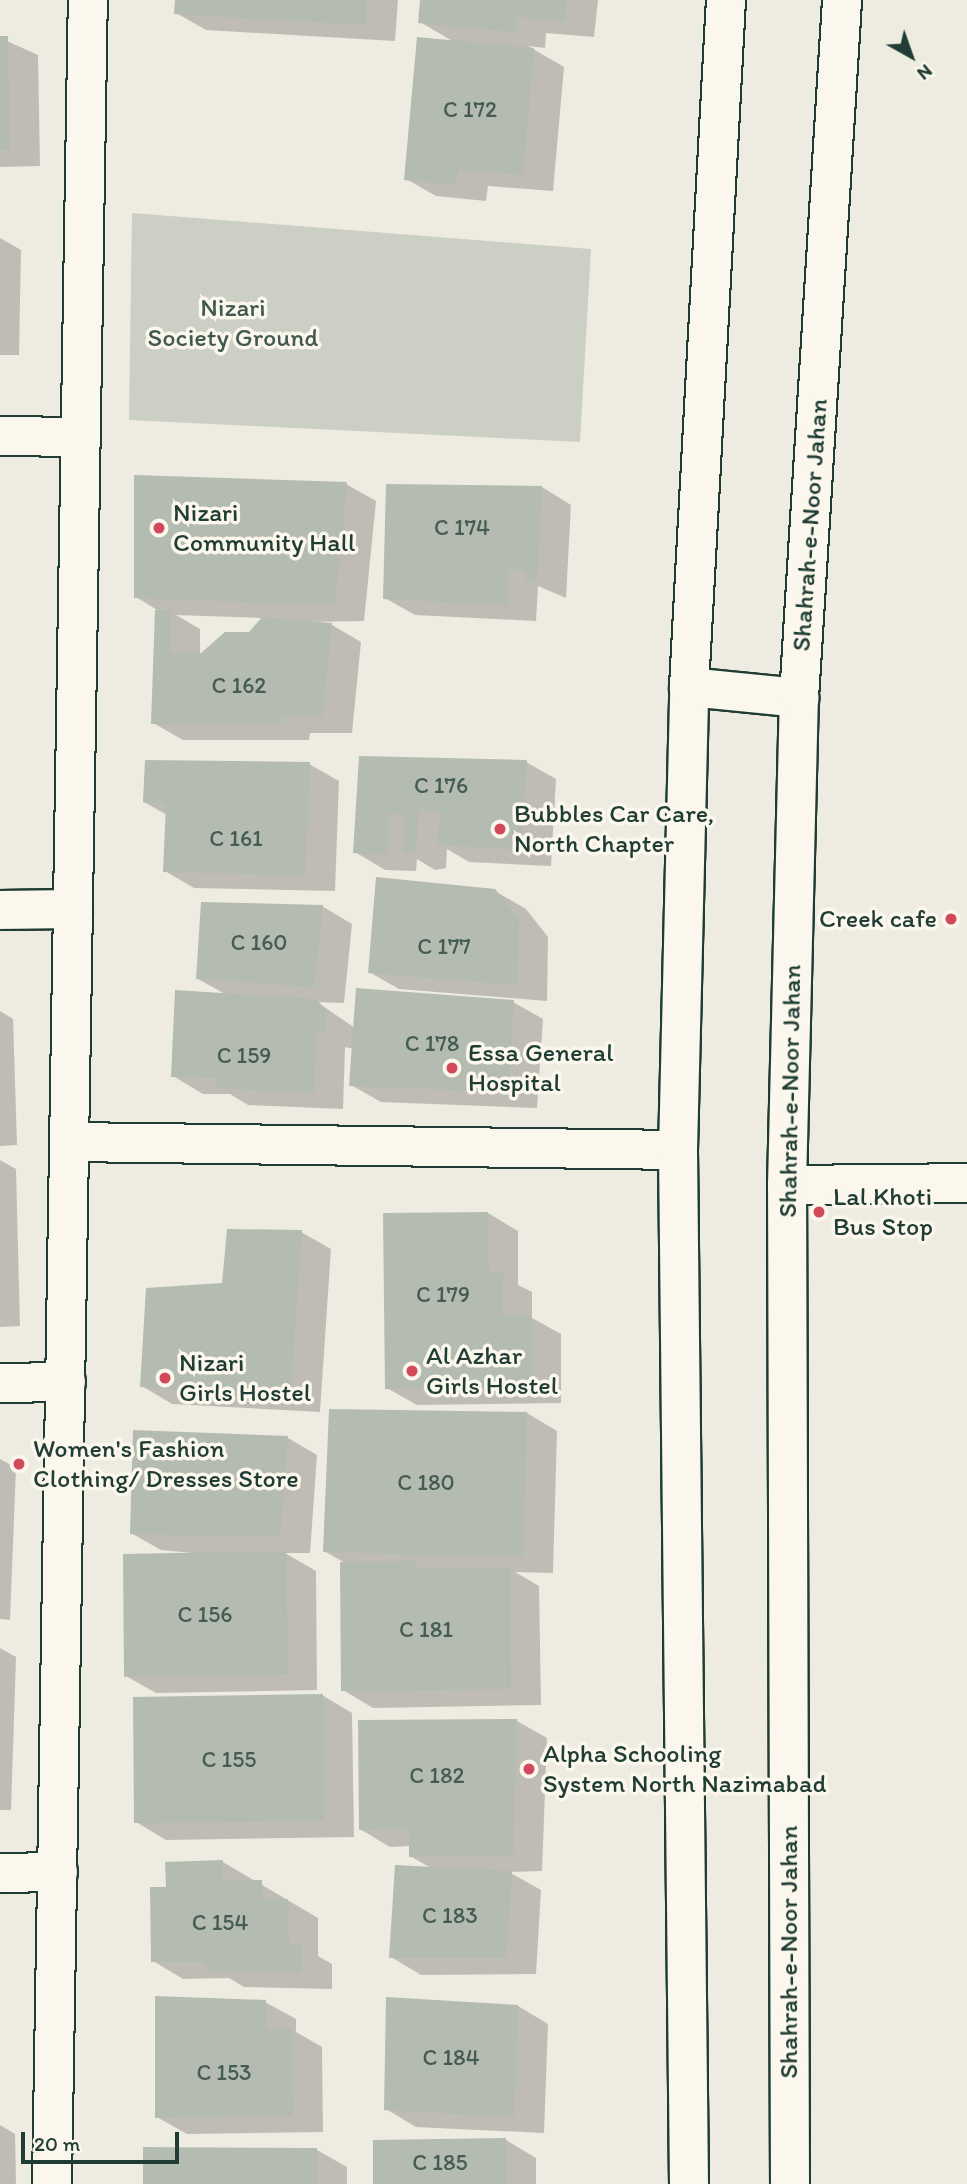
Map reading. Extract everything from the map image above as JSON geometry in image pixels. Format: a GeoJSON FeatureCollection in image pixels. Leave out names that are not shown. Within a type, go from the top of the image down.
{"type":"FeatureCollection","features":[{"type":"Feature","properties":{"kind":"main road"},"geometry":{"type":"LineString","coordinates":[[52,2184],[88,0]]}},
{"type":"Feature","properties":{"kind":"main road"},"geometry":{"type":"LineString","coordinates":[[689,2184],[678,1150],[689,687],[726,0]]}},
{"type":"Feature","properties":{"kind":"main road","name":"Shahrah-e-Noor Jahan"},"geometry":{"type":"LineString","coordinates":[[790,2184],[787,1185],[799,698],[842,0]]}},
{"type":"Feature","properties":{"kind":"main road"},"geometry":{"type":"LineString","coordinates":[[0,436],[81,437]]}},
{"type":"Feature","properties":{"kind":"main road"},"geometry":{"type":"LineString","coordinates":[[689,687],[799,698]]}},
{"type":"Feature","properties":{"kind":"main road"},"geometry":{"type":"LineString","coordinates":[[0,910],[73,909]]}},
{"type":"Feature","properties":{"kind":"main road"},"geometry":{"type":"LineString","coordinates":[[69,1142],[678,1150]]}},
{"type":"Feature","properties":{"kind":"main road"},"geometry":{"type":"LineString","coordinates":[[787,1185],[967,1183]]}},
{"type":"Feature","properties":{"kind":"main road"},"geometry":{"type":"LineString","coordinates":[[0,1382],[66,1382]]}},
{"type":"Feature","properties":{"kind":"main road"},"geometry":{"type":"LineString","coordinates":[[0,1873],[58,1872]]}},
{"type":"Feature","properties":{"kind":"green space","name":"Nizari Society Ground"},"geometry":{"type":"Polygon","coordinates":[[[132,213],[591,249],[580,442],[129,420],[132,213]]]}},
{"type":"Feature","properties":{"kind":"building"},"geometry":{"type":"Polygon","coordinates":[[[175,0],[367,0],[366,25],[174,14],[175,0]]]}},
{"type":"Feature","properties":{"kind":"building"},"geometry":{"type":"Polygon","coordinates":[[[420,0],[567,0],[565,21],[517,17],[516,32],[418,23],[420,0]]]}},
{"type":"Feature","properties":{"kind":"building"},"geometry":{"type":"Polygon","coordinates":[[[0,36],[8,36],[10,150],[0,150],[0,36]]]}},
{"type":"Feature","properties":{"kind":"building"},"geometry":{"type":"Polygon","coordinates":[[[417,37],[534,48],[523,175],[458,170],[456,185],[404,180],[417,37]]]}},
{"type":"Feature","properties":{"kind":"building"},"geometry":{"type":"Polygon","coordinates":[[[134,475],[347,482],[335,605],[134,598],[134,475]]]}},
{"type":"Feature","properties":{"kind":"building"},"geometry":{"type":"Polygon","coordinates":[[[386,484],[542,486],[537,582],[526,581],[527,571],[509,569],[507,605],[383,599],[386,484]]]}},
{"type":"Feature","properties":{"kind":"building"},"geometry":{"type":"Polygon","coordinates":[[[155,610],[171,610],[170,653],[201,653],[225,632],[249,632],[262,617],[332,623],[322,717],[281,716],[280,724],[151,724],[155,610]]]}},
{"type":"Feature","properties":{"kind":"building"},"geometry":{"type":"Polygon","coordinates":[[[359,756],[527,760],[521,850],[437,845],[441,812],[419,809],[416,852],[403,853],[404,815],[389,813],[387,855],[353,853],[359,756]]]}},
{"type":"Feature","properties":{"kind":"building"},"geometry":{"type":"Polygon","coordinates":[[[145,760],[310,762],[305,875],[163,872],[166,804],[143,802],[145,760]]]}},
{"type":"Feature","properties":{"kind":"building"},"geometry":{"type":"Polygon","coordinates":[[[376,877],[495,889],[519,919],[517,985],[368,973],[376,877]]]}},
{"type":"Feature","properties":{"kind":"building"},"geometry":{"type":"Polygon","coordinates":[[[201,902],[323,905],[314,987],[196,979],[201,902]]]}},
{"type":"Feature","properties":{"kind":"building"},"geometry":{"type":"Polygon","coordinates":[[[356,988],[514,1000],[508,1092],[349,1086],[356,988]]]}},
{"type":"Feature","properties":{"kind":"building"},"geometry":{"type":"Polygon","coordinates":[[[175,990],[316,999],[325,1009],[325,1033],[316,1031],[314,1093],[217,1088],[216,1078],[171,1077],[175,990]]]}},
{"type":"Feature","properties":{"kind":"building"},"geometry":{"type":"Polygon","coordinates":[[[488,1212],[489,1273],[503,1273],[503,1315],[531,1315],[532,1386],[385,1389],[383,1213],[488,1212]]]}},
{"type":"Feature","properties":{"kind":"building"},"geometry":{"type":"Polygon","coordinates":[[[227,1229],[302,1230],[290,1396],[140,1387],[146,1288],[222,1283],[227,1229]]]}},
{"type":"Feature","properties":{"kind":"building"},"geometry":{"type":"Polygon","coordinates":[[[329,1409],[527,1412],[523,1557],[323,1552],[329,1409]]]}},
{"type":"Feature","properties":{"kind":"building"},"geometry":{"type":"Polygon","coordinates":[[[133,1430],[288,1436],[280,1537],[130,1534],[133,1430]]]}},
{"type":"Feature","properties":{"kind":"building"},"geometry":{"type":"Polygon","coordinates":[[[286,1551],[288,1674],[124,1677],[123,1554],[286,1551]]]}},
{"type":"Feature","properties":{"kind":"building"},"geometry":{"type":"Polygon","coordinates":[[[416,1561],[416,1569],[510,1567],[511,1689],[341,1691],[340,1562],[416,1561]]]}},
{"type":"Feature","properties":{"kind":"building"},"geometry":{"type":"Polygon","coordinates":[[[323,1694],[324,1821],[134,1823],[133,1697],[323,1694]]]}},
{"type":"Feature","properties":{"kind":"building"},"geometry":{"type":"Polygon","coordinates":[[[517,1719],[513,1855],[409,1857],[409,1829],[359,1830],[358,1720],[517,1719]]]}},
{"type":"Feature","properties":{"kind":"building"},"geometry":{"type":"Polygon","coordinates":[[[223,1860],[223,1880],[262,1880],[263,1899],[288,1899],[289,1945],[302,1945],[302,1973],[212,1971],[202,1962],[151,1962],[150,1887],[166,1887],[165,1862],[223,1860]]]}},
{"type":"Feature","properties":{"kind":"building"},"geometry":{"type":"Polygon","coordinates":[[[395,1865],[512,1871],[506,1958],[389,1958],[395,1865]]]}},
{"type":"Feature","properties":{"kind":"building"},"geometry":{"type":"Polygon","coordinates":[[[155,1996],[266,2000],[267,2029],[292,2028],[293,2116],[155,2118],[155,1996]]]}},
{"type":"Feature","properties":{"kind":"building"},"geometry":{"type":"Polygon","coordinates":[[[386,1997],[518,2005],[514,2117],[384,2110],[386,1997]]]}},
{"type":"Feature","properties":{"kind":"building"},"geometry":{"type":"Polygon","coordinates":[[[506,2138],[507,2184],[373,2184],[373,2140],[506,2138]]]}},
{"type":"Feature","properties":{"kind":"building"},"geometry":{"type":"Polygon","coordinates":[[[143,2147],[317,2148],[317,2184],[143,2184],[143,2147]]]}},
{"type":"Feature","properties":{"kind":"place","name":"Nizari Community Hall"},"geometry":{"type":"Point","coordinates":[159,528]}},
{"type":"Feature","properties":{"kind":"place","name":"Bubbles Car Care, North Chapter"},"geometry":{"type":"Point","coordinates":[500,829]}},
{"type":"Feature","properties":{"kind":"place","name":"Creek cafe"},"geometry":{"type":"Point","coordinates":[951,919]}},
{"type":"Feature","properties":{"kind":"place","name":"Essa General Hospital"},"geometry":{"type":"Point","coordinates":[452,1068]}},
{"type":"Feature","properties":{"kind":"place","name":"Lal Khoti Bus Stop"},"geometry":{"type":"Point","coordinates":[819,1212]}},
{"type":"Feature","properties":{"kind":"place","name":"Al Azhar Girls Hostel"},"geometry":{"type":"Point","coordinates":[412,1371]}},
{"type":"Feature","properties":{"kind":"place","name":"Nizari Girls Hostel"},"geometry":{"type":"Point","coordinates":[165,1378]}},
{"type":"Feature","properties":{"kind":"place","name":"Women's Fashion Clothing/ Dresses Store"},"geometry":{"type":"Point","coordinates":[19,1464]}},
{"type":"Feature","properties":{"kind":"place","name":"Alpha Schooling System North Nazimabad"},"geometry":{"type":"Point","coordinates":[529,1769]}}]}
